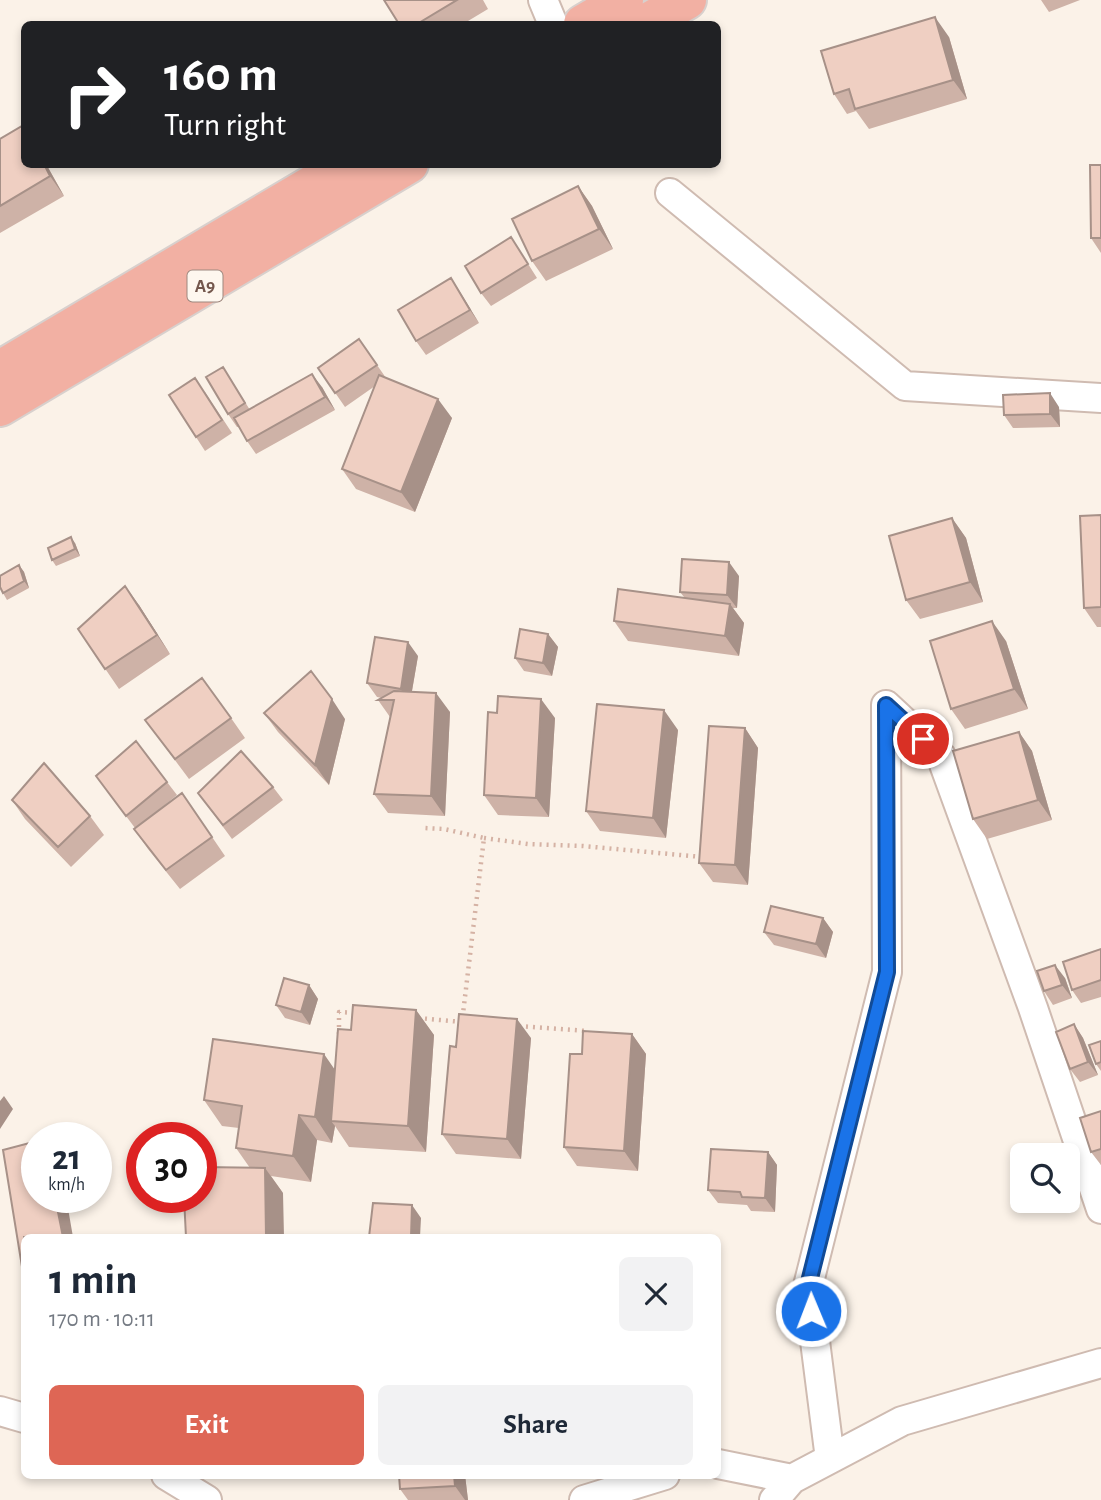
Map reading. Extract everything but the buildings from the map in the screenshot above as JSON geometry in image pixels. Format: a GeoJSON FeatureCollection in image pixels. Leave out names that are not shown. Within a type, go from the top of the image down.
{"type":"FeatureCollection","features":[{"type":"Feature","properties":{"kind":"highway"},"geometry":{"type":"LineString","coordinates":[[588,21],[624,0]]}},
{"type":"Feature","properties":{"kind":"highway"},"geometry":{"type":"LineString","coordinates":[[650,21],[687,0]]}},
{"type":"Feature","properties":{"kind":"highway","name":"A9"},"geometry":{"type":"LineString","coordinates":[[0,370],[340,168]]}},
{"type":"Feature","properties":{"kind":"highway","name":"A9"},"geometry":{"type":"LineString","coordinates":[[0,407],[402,168]]}},
{"type":"Feature","properties":{"kind":"street"},"geometry":{"type":"LineString","coordinates":[[543,0],[552,21]]}},
{"type":"Feature","properties":{"kind":"street"},"geometry":{"type":"LineString","coordinates":[[670,193],[905,386],[1101,398]]}},
{"type":"Feature","properties":{"kind":"street"},"geometry":{"type":"LineString","coordinates":[[830,1459],[808,1286],[887,972],[886,705],[941,756],[1033,1008],[1101,1209]]}},
{"type":"Feature","properties":{"kind":"street"},"geometry":{"type":"LineString","coordinates":[[721,1465],[783,1489],[830,1459],[902,1421],[1101,1363]]}},
{"type":"Feature","properties":{"kind":"street"},"geometry":{"type":"LineString","coordinates":[[0,1411],[21,1417]]}},
{"type":"Feature","properties":{"kind":"street"},"geometry":{"type":"LineString","coordinates":[[173,1479],[207,1500]]}},
{"type":"Feature","properties":{"kind":"street"},"geometry":{"type":"LineString","coordinates":[[584,1500],[652,1479]]}},
{"type":"Feature","properties":{"kind":"path"},"geometry":{"type":"LineString","coordinates":[[424,828],[528,844],[583,846],[702,857]]}},
{"type":"Feature","properties":{"kind":"path"},"geometry":{"type":"LineString","coordinates":[[462,1022],[484,838]]}},
{"type":"Feature","properties":{"kind":"path"},"geometry":{"type":"LineString","coordinates":[[338,1047],[339,1012],[367,1014]]}},
{"type":"Feature","properties":{"kind":"path"},"geometry":{"type":"LineString","coordinates":[[408,1018],[476,1023]]}},
{"type":"Feature","properties":{"kind":"path"},"geometry":{"type":"LineString","coordinates":[[516,1026],[598,1032]]}},
{"type":"Feature","properties":{"kind":"route"},"geometry":{"type":"LineString","coordinates":[[811,1311],[808,1286],[887,972],[886,705],[923,739]]}}]}
